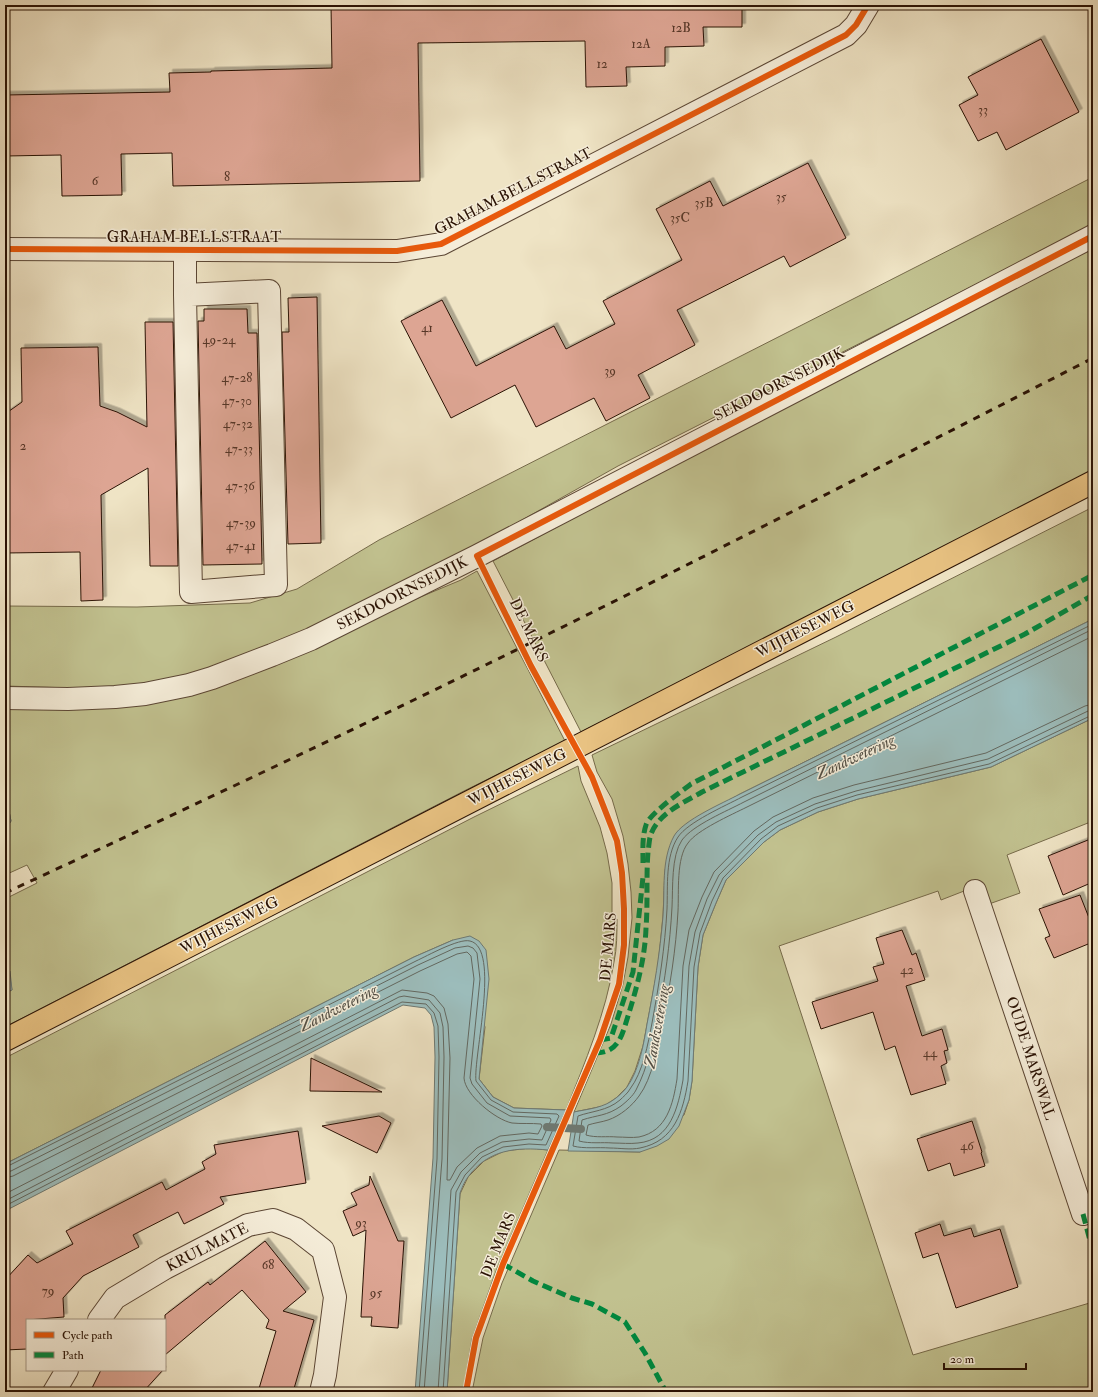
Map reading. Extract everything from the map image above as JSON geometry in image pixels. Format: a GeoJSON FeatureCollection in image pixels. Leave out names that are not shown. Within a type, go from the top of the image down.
{"type":"FeatureCollection","features":[{"type":"Feature","properties":{"kind":"main road","name":"WIJHESEWEG"},"geometry":{"type":"LineString","coordinates":[[5,1040],[1093,482]]}},
{"type":"Feature","properties":{"kind":"street","name":"GRAHAM BELLSTRAAT"},"geometry":{"type":"LineString","coordinates":[[5,249],[397,251],[441,244],[846,35],[856,25],[868,5]]}},
{"type":"Feature","properties":{"kind":"street","name":"SEKDOORNSEDIJK"},"geometry":{"type":"LineString","coordinates":[[5,698],[68,700],[144,694],[189,685],[212,678],[311,640],[477,556],[1093,236]]}},
{"type":"Feature","properties":{"kind":"street"},"geometry":{"type":"LineString","coordinates":[[185,250],[185,295],[191,592],[276,585],[269,291],[185,295]]}},
{"type":"Feature","properties":{"kind":"street","name":"OUDE MARSWAL"},"geometry":{"type":"LineString","coordinates":[[975,891],[1083,1214],[1093,1210]]}},
{"type":"Feature","properties":{"kind":"street","name":"KRULMATE"},"geometry":{"type":"LineString","coordinates":[[100,1319],[115,1298],[165,1268],[248,1225],[273,1220],[296,1229],[323,1250],[335,1297],[325,1376],[321,1392]]}},
{"type":"Feature","properties":{"kind":"street"},"geometry":{"type":"LineString","coordinates":[[54,1392],[66,1371]]}},
{"type":"Feature","properties":{"kind":"green space"},"geometry":{"type":"Polygon","coordinates":[[[1093,177],[1093,225],[618,466],[467,551],[259,654],[199,673],[145,685],[72,688],[5,686],[5,606],[137,607],[250,603],[297,589],[379,540],[1093,177]]]}},
{"type":"Feature","properties":{"kind":"green space"},"geometry":{"type":"Polygon","coordinates":[[[1093,247],[1093,475],[581,732],[493,561],[775,411],[1093,247]]]}},
{"type":"Feature","properties":{"kind":"green space"},"geometry":{"type":"Polygon","coordinates":[[[1093,507],[1093,619],[740,794],[686,824],[665,870],[663,916],[658,966],[643,1046],[635,1071],[627,1087],[616,1098],[604,1106],[574,1112],[611,1024],[623,984],[628,957],[632,918],[628,864],[623,836],[612,799],[597,772],[592,755],[836,637],[1093,507]]]}},
{"type":"Feature","properties":{"kind":"green space"},"geometry":{"type":"Polygon","coordinates":[[[477,571],[565,741],[462,792],[5,1027],[5,993],[12,990],[9,972],[5,974],[5,899],[37,883],[27,865],[5,875],[5,831],[11,821],[8,806],[5,800],[5,704],[36,705],[253,667],[461,580],[477,571]]]}},
{"type":"Feature","properties":{"kind":"green space"},"geometry":{"type":"Polygon","coordinates":[[[1093,718],[1093,821],[1007,855],[1020,893],[989,904],[982,884],[941,900],[938,891],[779,946],[913,1355],[1093,1302],[1093,1392],[472,1392],[483,1338],[502,1283],[559,1150],[640,1152],[684,1115],[689,1100],[692,1081],[698,967],[703,935],[726,880],[764,842],[780,830],[818,812],[858,799],[991,767],[1093,718]]]}},
{"type":"Feature","properties":{"kind":"green space"},"geometry":{"type":"Polygon","coordinates":[[[578,766],[581,781],[600,827],[607,853],[612,883],[612,918],[617,919],[617,935],[615,957],[606,1000],[594,1037],[566,1110],[514,1108],[493,1097],[479,1079],[485,1027],[453,940],[414,957],[5,1164],[5,1058],[474,817],[578,766]]]}},
{"type":"Feature","properties":{"kind":"green space"},"geometry":{"type":"Polygon","coordinates":[[[530,1148],[548,1150],[496,1271],[472,1339],[463,1392],[447,1392],[460,1194],[468,1177],[484,1161],[504,1151],[530,1148]]]}},
{"type":"Feature","properties":{"kind":"water"},"geometry":{"type":"Polygon","coordinates":[[[1093,619],[1093,718],[991,767],[858,799],[818,812],[780,830],[764,842],[726,880],[703,935],[698,967],[692,1081],[689,1100],[679,1126],[669,1139],[657,1146],[640,1152],[568,1151],[574,1112],[601,1106],[616,1098],[627,1087],[638,1065],[644,1040],[658,957],[663,916],[665,865],[670,845],[674,836],[679,830],[694,818],[714,807],[1093,619]]]}},
{"type":"Feature","properties":{"kind":"water"},"geometry":{"type":"Polygon","coordinates":[[[5,800],[8,806],[11,821],[5,831],[5,800]]]}},
{"type":"Feature","properties":{"kind":"water"},"geometry":{"type":"Polygon","coordinates":[[[470,936],[479,941],[486,950],[489,979],[479,1079],[493,1097],[514,1108],[566,1110],[548,1150],[514,1150],[494,1155],[476,1168],[462,1187],[460,1193],[447,1392],[415,1392],[433,1158],[435,1057],[434,1027],[431,1015],[425,1008],[403,1005],[5,1211],[5,1164],[414,957],[453,940],[470,936]]]}},
{"type":"Feature","properties":{"kind":"water"},"geometry":{"type":"Polygon","coordinates":[[[10,971],[12,990],[5,993],[5,974],[10,971]]]}},
{"type":"Feature","properties":{"kind":"building"},"geometry":{"type":"Polygon","coordinates":[[[331,5],[742,5],[742,27],[703,27],[704,46],[665,47],[665,66],[626,67],[627,86],[586,87],[585,41],[418,43],[420,181],[173,186],[172,153],[121,154],[122,195],[62,196],[61,155],[5,156],[5,95],[170,92],[169,73],[332,68],[331,5]]]}},
{"type":"Feature","properties":{"kind":"building"},"geometry":{"type":"Polygon","coordinates":[[[1041,39],[1079,112],[1006,150],[997,132],[978,141],[959,105],[978,95],[968,77],[1041,39]]]}},
{"type":"Feature","properties":{"kind":"building"},"geometry":{"type":"Polygon","coordinates":[[[808,163],[846,238],[790,267],[784,256],[677,310],[695,345],[638,375],[650,398],[606,421],[594,398],[536,427],[515,385],[451,418],[401,321],[442,300],[476,366],[554,326],[566,349],[615,324],[603,301],[682,260],[656,209],[710,181],[723,206],[808,163]]]}},
{"type":"Feature","properties":{"kind":"building"},"geometry":{"type":"Polygon","coordinates":[[[317,297],[321,543],[288,544],[282,332],[289,332],[288,298],[317,297]]]}},
{"type":"Feature","properties":{"kind":"building"},"geometry":{"type":"Polygon","coordinates":[[[204,309],[247,309],[248,333],[257,333],[262,564],[203,565],[198,321],[204,321],[204,309]]]}},
{"type":"Feature","properties":{"kind":"building"},"geometry":{"type":"Polygon","coordinates":[[[145,322],[173,322],[178,566],[150,566],[148,468],[101,495],[103,600],[81,601],[80,552],[5,553],[5,414],[22,402],[21,348],[98,347],[100,406],[117,412],[147,427],[145,322]]]}},
{"type":"Feature","properties":{"kind":"building"},"geometry":{"type":"Polygon","coordinates":[[[1093,838],[1093,882],[1063,895],[1048,856],[1093,838]]]}},
{"type":"Feature","properties":{"kind":"building"},"geometry":{"type":"Polygon","coordinates":[[[1080,895],[1093,928],[1093,942],[1054,958],[1045,938],[1050,936],[1039,909],[1080,895]]]}},
{"type":"Feature","properties":{"kind":"building"},"geometry":{"type":"Polygon","coordinates":[[[902,930],[912,955],[916,953],[925,980],[906,986],[922,1036],[942,1029],[948,1050],[944,1051],[947,1063],[941,1066],[946,1084],[911,1095],[895,1046],[885,1050],[873,1012],[821,1029],[812,1002],[878,981],[873,967],[884,964],[876,938],[902,930]]]}},
{"type":"Feature","properties":{"kind":"building"},"geometry":{"type":"Polygon","coordinates":[[[311,1058],[382,1092],[310,1091],[311,1058]]]}},
{"type":"Feature","properties":{"kind":"building"},"geometry":{"type":"Polygon","coordinates":[[[379,1116],[391,1123],[377,1153],[322,1126],[379,1116]]]}},
{"type":"Feature","properties":{"kind":"building"},"geometry":{"type":"Polygon","coordinates":[[[972,1121],[985,1166],[954,1176],[950,1163],[928,1171],[917,1139],[972,1121]]]}},
{"type":"Feature","properties":{"kind":"building"},"geometry":{"type":"Polygon","coordinates":[[[298,1131],[306,1183],[220,1197],[224,1204],[184,1224],[178,1212],[133,1235],[139,1247],[83,1276],[63,1298],[64,1317],[26,1319],[26,1349],[5,1350],[5,1280],[28,1255],[37,1263],[73,1244],[66,1231],[162,1182],[166,1190],[205,1169],[202,1162],[216,1154],[214,1145],[298,1131]]]}},
{"type":"Feature","properties":{"kind":"building"},"geometry":{"type":"Polygon","coordinates":[[[370,1176],[398,1241],[404,1241],[398,1328],[371,1326],[372,1317],[361,1317],[366,1230],[353,1236],[343,1211],[357,1205],[351,1193],[369,1185],[370,1176]]]}},
{"type":"Feature","properties":{"kind":"building"},"geometry":{"type":"Polygon","coordinates":[[[940,1224],[944,1236],[971,1228],[974,1237],[1000,1229],[1018,1287],[956,1308],[938,1253],[923,1258],[915,1233],[940,1224]]]}},
{"type":"Feature","properties":{"kind":"building"},"geometry":{"type":"Polygon","coordinates":[[[265,1241],[306,1292],[283,1311],[314,1320],[293,1392],[258,1392],[276,1331],[266,1328],[269,1320],[242,1290],[166,1354],[165,1315],[208,1282],[210,1285],[265,1241]]]}},
{"type":"Feature","properties":{"kind":"building"},"geometry":{"type":"Polygon","coordinates":[[[100,1371],[162,1371],[143,1392],[90,1392],[100,1371]]]}},
{"type":"Feature","properties":{"kind":"waterway","name":"Zandwetering"},"geometry":{"type":"LineString","coordinates":[[547,1127],[581,1129]]}},
{"type":"Feature","properties":{"kind":"railway"},"geometry":{"type":"LineString","coordinates":[[5,893],[175,814],[537,640],[1093,358]]}},
{"type":"Feature","properties":{"kind":"marked path"},"geometry":{"type":"LineString","coordinates":[[643,863],[644,834],[648,820],[659,809],[691,784],[1093,575]]}},
{"type":"Feature","properties":{"kind":"marked path"},"geometry":{"type":"LineString","coordinates":[[595,1053],[609,1050],[618,1042],[624,1030],[640,972],[644,950],[647,909],[647,861],[650,838],[655,827],[666,814],[702,792],[1025,634],[1093,595]]}},
{"type":"Feature","properties":{"kind":"marked path"},"geometry":{"type":"LineString","coordinates":[[600,1040],[611,1038],[633,972],[643,877]]}},
{"type":"Feature","properties":{"kind":"marked path"},"geometry":{"type":"LineString","coordinates":[[1083,1214],[1093,1252]]}},
{"type":"Feature","properties":{"kind":"marked path"},"geometry":{"type":"LineString","coordinates":[[503,1264],[533,1281],[572,1298],[592,1304],[625,1322],[645,1353],[666,1392]]}},
{"type":"Feature","properties":{"kind":"cycle path"},"geometry":{"type":"LineString","coordinates":[[5,249],[397,251],[441,244],[846,35],[856,25],[868,5]]}},
{"type":"Feature","properties":{"kind":"cycle path","name":"DE MARS"},"geometry":{"type":"LineString","coordinates":[[466,1392],[476,1338],[503,1264],[600,1040],[619,984],[624,945],[622,873],[617,841],[592,777],[531,666],[477,556],[1093,236]]}}]}
